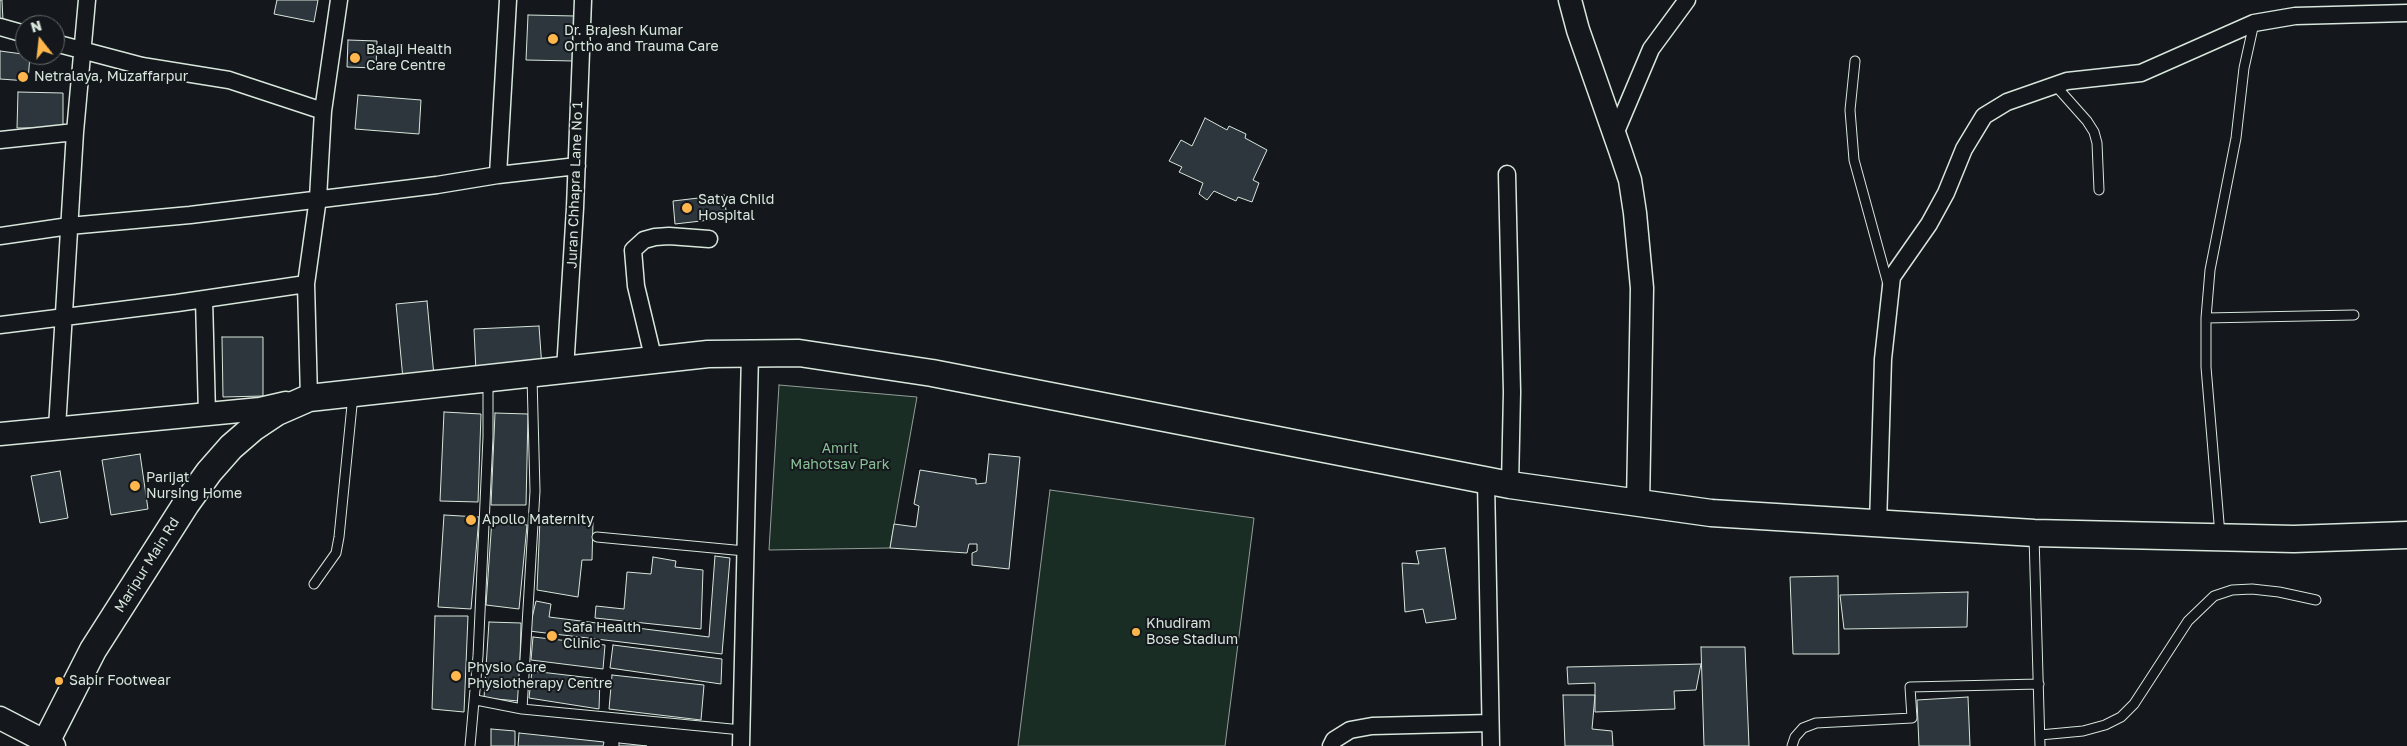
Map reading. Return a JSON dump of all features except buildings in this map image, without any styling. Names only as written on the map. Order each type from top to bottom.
[{"type":"main road","name":"Maripur Main Rd","points":[[48,745],[93,650],[162,540],[209,472],[231,447],[252,428],[277,412],[309,398],[708,354],[799,353],[932,372],[1498,483],[1711,513],[1878,525],[2034,533],[2294,539],[2407,535]]},
{"type":"street","points":[[56,428],[75,132],[84,50],[87,0]]},
{"type":"street","points":[[0,434],[260,409],[309,398],[306,284],[318,198],[323,111],[339,0]]},
{"type":"street","points":[[498,175],[508,0]]},
{"type":"street","name":"Juran Chhapra Lane No 1","points":[[565,370],[577,166],[582,0]]},
{"type":"street","points":[[1570,0],[1578,30],[1630,180],[1640,249],[1642,288],[1638,504]]},
{"type":"street","points":[[1615,134],[1651,49],[1687,0]]},
{"type":"street","points":[[1878,525],[1883,359],[1892,277],[1936,212],[1964,148],[1984,116],[2007,102],[2055,85],[2086,77],[2140,73],[2254,24],[2295,16],[2407,13]]},
{"type":"street","points":[[0,27],[15,31]]},
{"type":"street","points":[[65,45],[142,66],[229,80],[323,111]]},
{"type":"street","points":[[0,140],[75,132]]},
{"type":"street","points":[[0,236],[69,226],[190,215],[318,198],[437,186],[498,175],[577,166]]},
{"type":"street","points":[[1491,746],[1490,723],[1498,483],[1512,392],[1507,174]]},
{"type":"street","points":[[654,360],[638,293],[632,258],[633,250],[644,240],[655,237],[669,236],[709,239]]},
{"type":"street","points":[[0,324],[64,318],[306,284]]},
{"type":"street","points":[[204,299],[207,414]]},
{"type":"street","points":[[742,738],[750,353]]},
{"type":"street","points":[[0,718],[48,745]]},
{"type":"street","points":[[1331,746],[1334,740],[1350,730],[1372,726],[1490,723]]},
{"type":"lane","points":[[2220,537],[2206,367],[2206,318],[2212,260],[2236,138],[2244,68],[2254,24]]},
{"type":"lane","points":[[1855,61],[1850,110],[1854,160],[1890,289]]},
{"type":"lane","points":[[2055,85],[2087,121],[2094,132],[2097,142],[2099,190]]},
{"type":"lane","points":[[2206,318],[2354,315]]},
{"type":"lane","points":[[522,708],[535,490],[535,417],[532,374]]},
{"type":"lane","points":[[470,746],[476,700],[488,437],[488,379]]},
{"type":"lane","points":[[314,584],[336,553],[343,521],[353,394]]},
{"type":"lane","points":[[2034,533],[2040,746]]},
{"type":"lane","points":[[597,537],[745,551]]},
{"type":"lane","points":[[2040,735],[2082,731],[2106,725],[2121,717],[2134,704],[2188,621],[2214,596],[2232,590],[2252,590],[2279,592],[2316,600]]},
{"type":"lane","points":[[1792,746],[1795,737],[1803,728],[1816,723],[1912,718],[1910,687],[2038,684]]},
{"type":"lane","points":[[476,700],[742,738]]},
{"type":"green space","name":"Amrit Mahotsav Park","points":[[779,385],[917,397],[890,548],[769,550]]},
{"type":"green space","name":"Khudiram Bose Stadium","points":[[1050,490],[1254,518],[1225,746],[1018,746]]},
{"type":"place","name":"Dr. Brajesh Kumar Ortho and Trauma Care","points":[[553,39]]},
{"type":"place","name":"Balaji Health Care Centre","points":[[355,58]]},
{"type":"place","name":"Netralaya, Muzaffarpur","points":[[23,77]]},
{"type":"place","name":"Satya Child Hospital","points":[[687,208]]},
{"type":"place","name":"Parijat Nursing Home","points":[[135,486]]},
{"type":"place","name":"Apollo Maternity","points":[[471,520]]},
{"type":"place","name":"Khudiram Bose Stadium","points":[[1136,632]]},
{"type":"place","name":"Safa Health Clinic","points":[[552,636]]},
{"type":"place","name":"Physio Care Physiotherapy Centre","points":[[456,676]]},
{"type":"place","name":"Sabir Footwear","points":[[59,681]]}]
